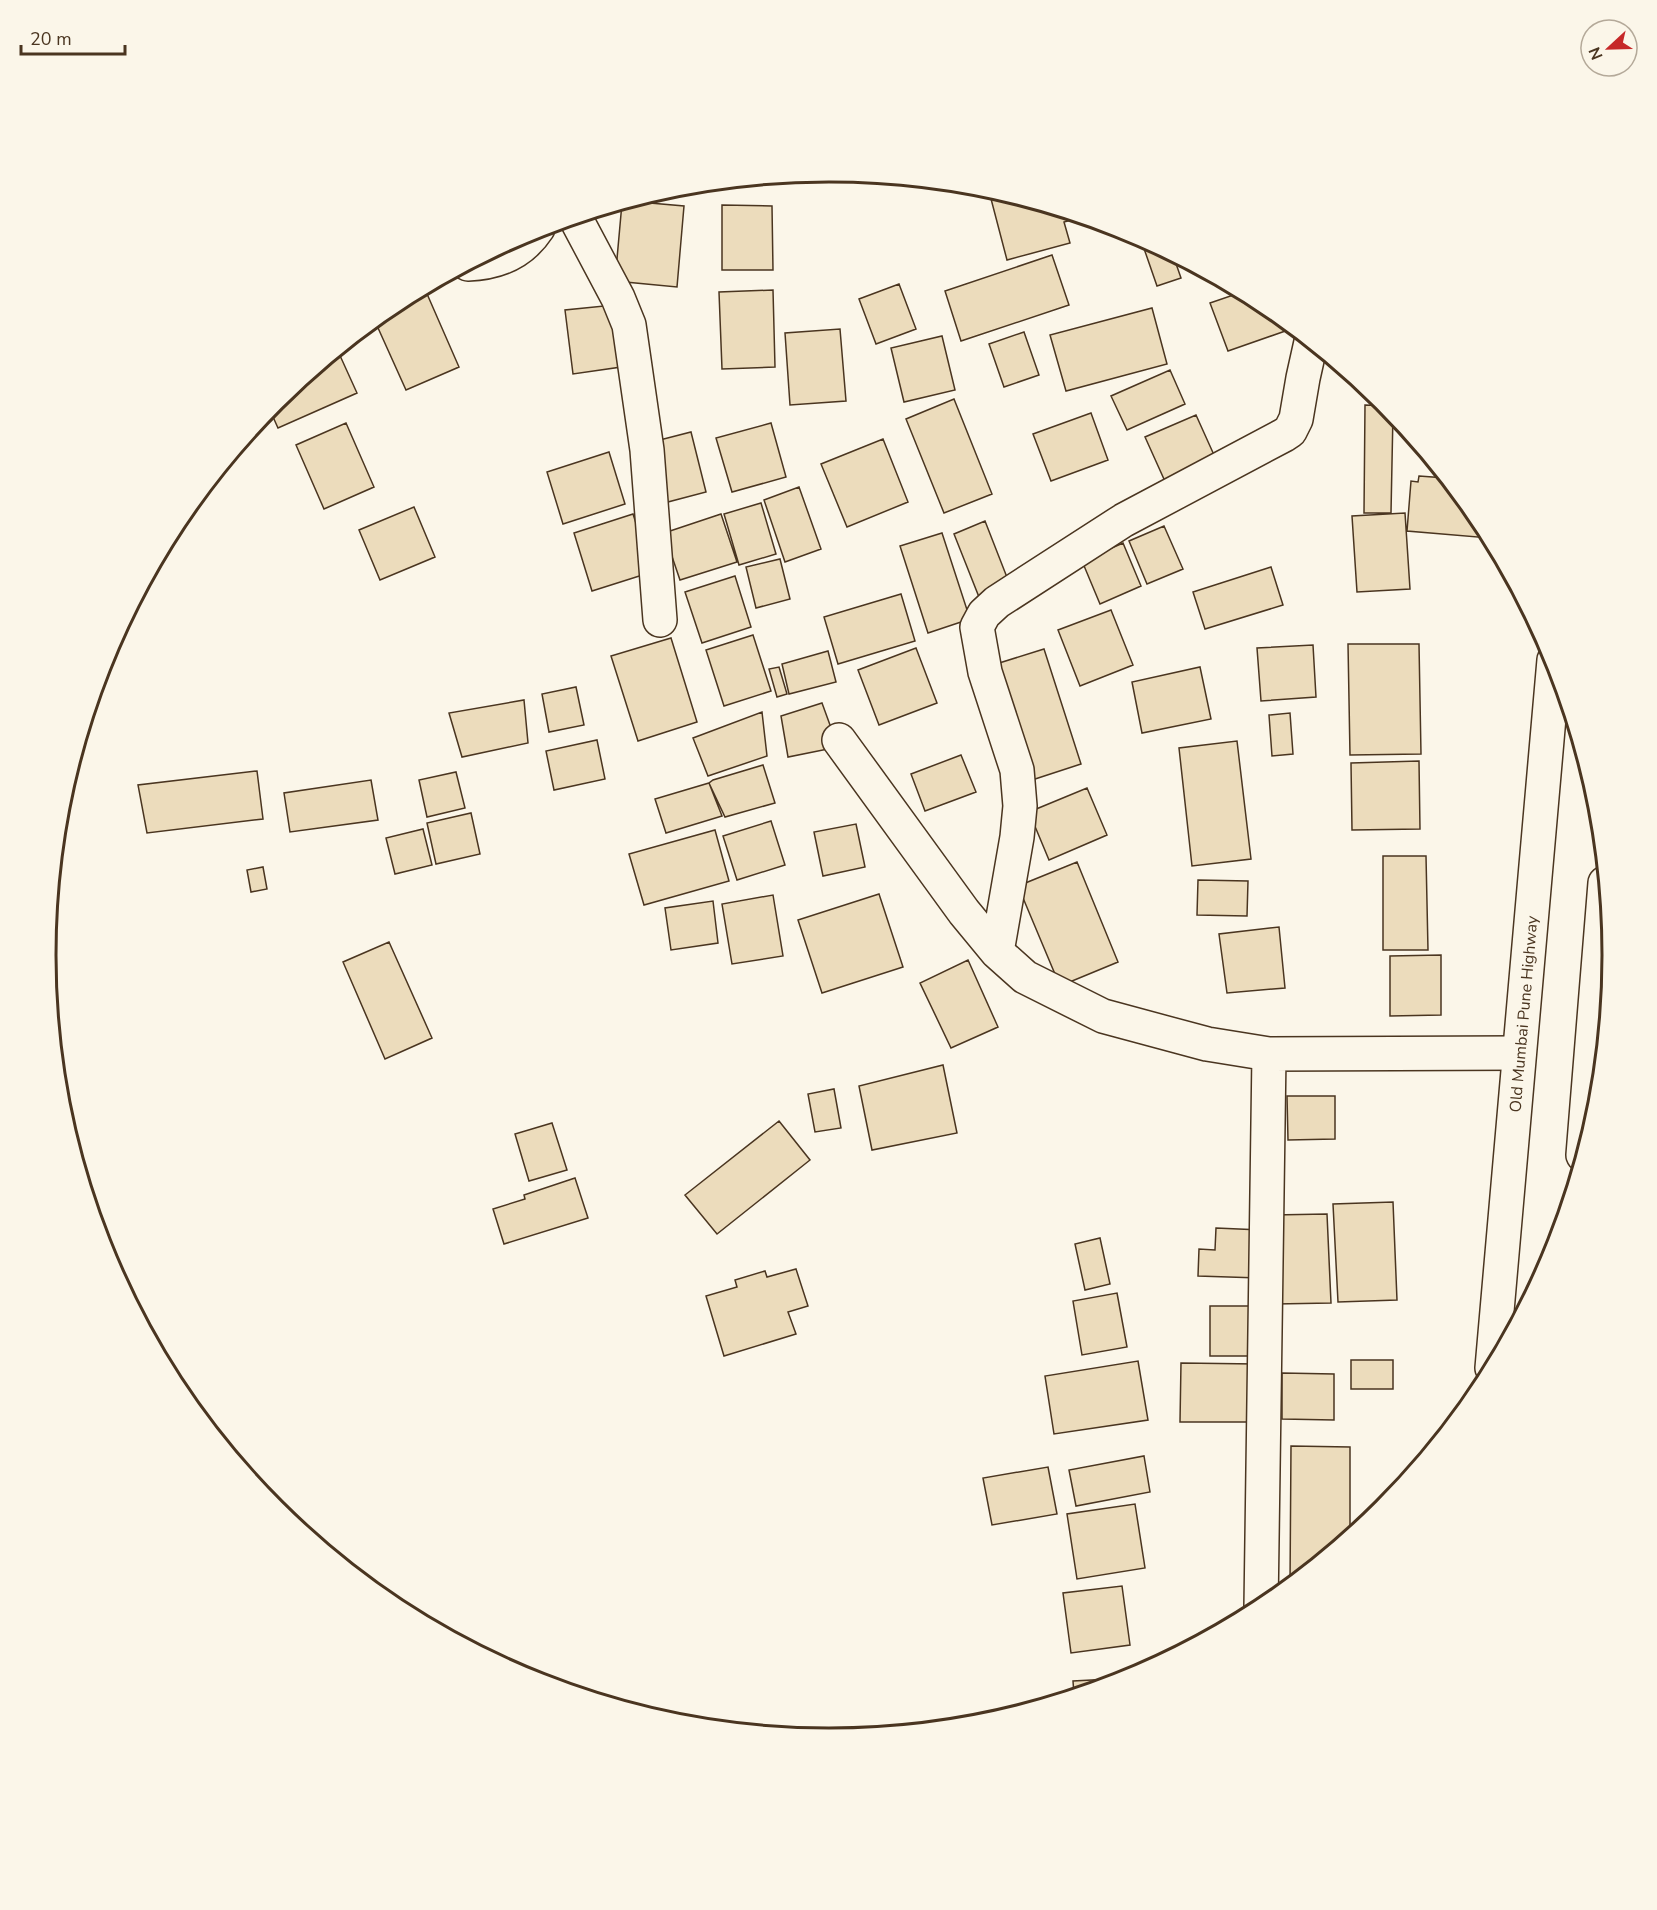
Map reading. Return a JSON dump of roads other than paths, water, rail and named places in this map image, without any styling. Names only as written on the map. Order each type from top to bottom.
[{"type":"main road","points":[[578,224],[618,298],[629,325],[647,450],[660,620]]},
{"type":"main road","points":[[485,263],[513,253],[522,246]]},
{"type":"main road","points":[[997,952],[1017,837],[1020,806],[1017,770],[985,672],[977,627],[984,614],[997,602],[1124,520],[1290,431],[1296,419],[1309,350]]},
{"type":"main road","name":"Old Mumbai Pune Highway","points":[[1494,1349],[1552,684]]},
{"type":"main road","points":[[838,740],[964,912],[997,952],[1025,977],[1103,1016],[1206,1044],[1269,1054],[1519,1053]]},
{"type":"main road","points":[[1587,1106],[1601,931]]},
{"type":"main road","points":[[1261,1596],[1269,1054]]}]
